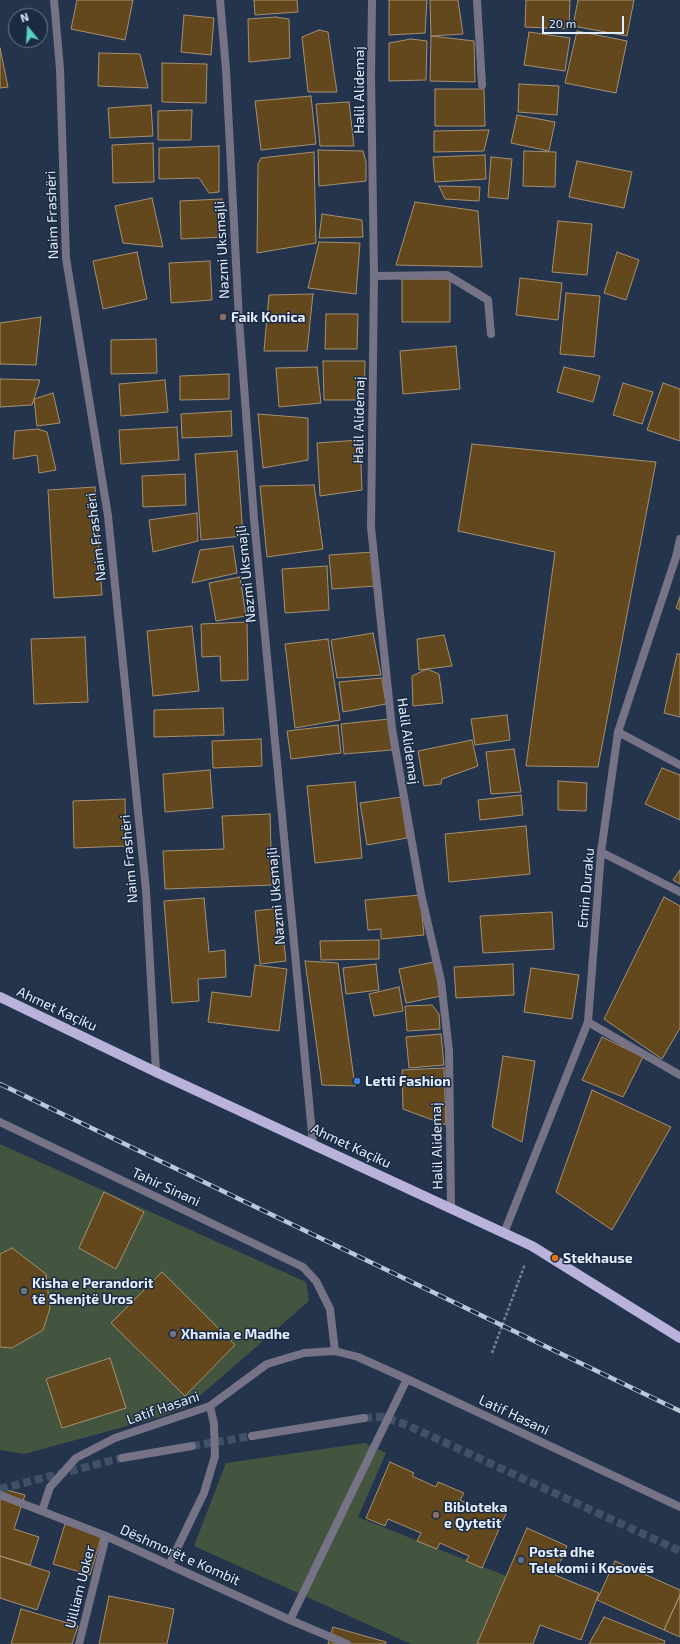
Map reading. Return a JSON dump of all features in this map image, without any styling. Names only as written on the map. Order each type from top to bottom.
[{"type":"main road","name":"Ahmet Kaçiku","points":[[0,997],[156,1072],[451,1207],[532,1246],[680,1338]]},
{"type":"street","name":"Naim Frashëri","points":[[54,0],[60,68],[66,258],[108,516],[146,890],[156,1072]]},
{"type":"street","name":"Nazmi Uksmajli","points":[[220,0],[226,70],[239,320],[254,519],[313,1144]]},
{"type":"street","name":"Halil Alidemaj","points":[[372,0],[371,76],[374,276],[371,527],[392,728],[421,894],[441,981],[449,1051],[451,1207]]},
{"type":"street","points":[[477,0],[482,85]]},
{"type":"street","points":[[374,276],[447,275],[488,300],[491,334]]},
{"type":"street","name":"Emin Duraku","points":[[504,1233],[588,1022],[601,852],[618,732],[678,557],[680,540]]},
{"type":"street","points":[[618,732],[680,765]]},
{"type":"street","points":[[601,852],[680,892]]},
{"type":"street","points":[[588,1022],[680,1075]]},
{"type":"street","name":"Tahir Sinani","points":[[0,1122],[303,1267],[316,1281],[330,1309],[335,1351]]},
{"type":"street","name":"Latif Hasani","points":[[42,1511],[50,1487],[76,1458],[116,1438],[210,1406],[267,1364],[304,1353],[335,1351],[358,1358],[407,1379],[680,1507]]},
{"type":"street","points":[[290,1620],[407,1379]]},
{"type":"street","points":[[169,1565],[204,1493],[215,1456],[214,1424],[210,1406]]},
{"type":"street","points":[[252,1436],[364,1418]]},
{"type":"street","points":[[122,1458],[192,1446]]},
{"type":"street","name":"Dëshmorët e Kombit","points":[[0,1494],[106,1536],[290,1620],[347,1644]]},
{"type":"street","name":"Uilliam Uoker","points":[[79,1644],[106,1536]]},
{"type":"path","points":[[492,1353],[532,1246]]},
{"type":"green space","points":[[0,1144],[306,1282],[309,1301],[187,1407],[153,1419],[24,1454],[0,1450]]},
{"type":"green space","points":[[365,1443],[386,1453],[358,1517],[506,1576],[477,1644],[411,1644],[194,1546],[226,1463]]},
{"type":"building","points":[[77,0],[133,0],[125,40],[71,29]]},
{"type":"building","points":[[254,0],[297,0],[298,12],[255,15]]},
{"type":"building","points":[[389,0],[427,0],[425,33],[389,35]]},
{"type":"building","points":[[430,0],[458,0],[463,34],[431,36]]},
{"type":"building","points":[[526,0],[570,0],[569,29],[525,27]]},
{"type":"building","points":[[578,0],[634,0],[627,36],[573,26]]},
{"type":"building","points":[[184,15],[214,18],[211,55],[181,52]]},
{"type":"building","points":[[276,17],[289,19],[290,58],[249,62],[248,19]]},
{"type":"building","points":[[319,30],[328,32],[337,92],[308,92],[302,37]]},
{"type":"building","points":[[577,31],[627,41],[616,93],[565,83]]},
{"type":"building","points":[[529,32],[570,38],[565,71],[524,65]]},
{"type":"building","points":[[431,36],[474,41],[475,82],[430,81]]},
{"type":"building","points":[[411,39],[427,41],[426,80],[389,81],[389,43]]},
{"type":"building","points":[[0,48],[8,87],[0,88]]},
{"type":"building","points":[[99,53],[140,54],[148,88],[98,86]]},
{"type":"building","points":[[162,63],[207,64],[206,103],[162,102]]},
{"type":"building","points":[[519,84],[559,86],[557,115],[518,112]]},
{"type":"building","points":[[435,89],[484,89],[485,126],[435,126]]},
{"type":"building","points":[[311,96],[316,144],[261,150],[255,101]]},
{"type":"building","points":[[349,102],[354,146],[320,146],[316,104]]},
{"type":"building","points":[[151,105],[153,136],[110,138],[108,108]]},
{"type":"building","points":[[192,110],[191,140],[158,140],[158,111]]},
{"type":"building","points":[[517,115],[555,122],[549,151],[511,143]]},
{"type":"building","points":[[489,130],[484,151],[434,152],[434,131]]},
{"type":"building","points":[[153,143],[154,182],[113,183],[112,145]]},
{"type":"building","points":[[219,146],[219,192],[209,193],[199,178],[159,179],[159,148]]},
{"type":"building","points":[[318,150],[363,151],[366,162],[366,181],[319,186]]},
{"type":"building","points":[[524,151],[556,152],[555,187],[523,186]]},
{"type":"building","points":[[314,152],[316,243],[257,253],[258,164],[261,158]]},
{"type":"building","points":[[485,155],[486,179],[435,182],[433,157]]},
{"type":"building","points":[[491,157],[512,159],[508,199],[488,197]]},
{"type":"building","points":[[577,161],[632,172],[624,208],[569,197]]},
{"type":"building","points":[[439,186],[480,187],[479,201],[445,199]]},
{"type":"building","points":[[152,198],[163,247],[123,243],[115,206]]},
{"type":"building","points":[[222,199],[223,237],[181,239],[180,201]]},
{"type":"building","points":[[415,202],[478,211],[482,267],[396,265]]},
{"type":"building","points":[[322,214],[362,220],[363,237],[319,238]]},
{"type":"building","points":[[558,221],[592,224],[587,275],[552,272]]},
{"type":"building","points":[[319,242],[360,243],[356,294],[308,288]]},
{"type":"building","points":[[137,252],[147,299],[103,309],[93,261]]},
{"type":"building","points":[[617,252],[639,260],[626,300],[604,293]]},
{"type":"building","points":[[210,261],[212,300],[171,303],[169,263]]},
{"type":"building","points":[[520,278],[562,283],[558,320],[516,315]]},
{"type":"building","points":[[402,279],[450,279],[450,322],[402,322]]},
{"type":"building","points":[[566,293],[600,296],[594,357],[560,354]]},
{"type":"building","points":[[313,294],[307,351],[264,351],[269,295]]},
{"type":"building","points":[[326,314],[358,314],[357,349],[325,349]]},
{"type":"building","points":[[41,317],[36,365],[0,364],[0,323]]},
{"type":"building","points":[[156,339],[157,373],[111,374],[111,340]]},
{"type":"building","points":[[456,346],[460,389],[403,394],[400,351]]},
{"type":"building","points":[[323,361],[365,361],[364,400],[324,400]]},
{"type":"building","points":[[317,367],[321,403],[279,407],[276,368]]},
{"type":"building","points":[[564,367],[600,376],[593,402],[557,392]]},
{"type":"building","points":[[229,374],[229,399],[180,400],[180,376]]},
{"type":"building","points":[[0,379],[40,380],[32,405],[0,407]]},
{"type":"building","points":[[165,380],[168,412],[121,416],[119,384]]},
{"type":"building","points":[[623,383],[653,392],[642,424],[613,415]]},
{"type":"building","points":[[663,383],[680,389],[680,441],[647,430]]},
{"type":"building","points":[[53,393],[60,423],[37,426],[34,399]]},
{"type":"building","points":[[231,411],[232,436],[182,438],[181,414]]},
{"type":"building","points":[[258,414],[308,418],[308,460],[263,468]]},
{"type":"building","points":[[177,427],[179,460],[121,464],[119,430]]},
{"type":"building","points":[[38,429],[47,432],[56,470],[39,473],[37,455],[13,459],[15,431]]},
{"type":"building","points":[[360,440],[362,490],[320,496],[317,443]]},
{"type":"building","points":[[472,444],[656,462],[598,767],[526,766],[555,552],[458,531]]},
{"type":"building","points":[[237,451],[243,536],[201,540],[195,454]]},
{"type":"building","points":[[185,474],[186,505],[143,507],[142,476]]},
{"type":"building","points":[[314,485],[323,549],[267,557],[260,486]]},
{"type":"building","points":[[95,487],[102,595],[54,598],[48,490]]},
{"type":"building","points":[[197,513],[198,541],[153,552],[149,520]]},
{"type":"building","points":[[233,546],[237,573],[192,583],[200,550]]},
{"type":"building","points":[[373,552],[376,586],[332,589],[329,555]]},
{"type":"building","points":[[327,566],[329,610],[285,613],[282,569]]},
{"type":"building","points":[[240,577],[246,616],[216,621],[209,583]]},
{"type":"building","points":[[680,597],[680,610],[676,608]]},
{"type":"building","points":[[247,622],[248,680],[221,681],[220,656],[202,657],[201,624]]},
{"type":"building","points":[[192,626],[199,691],[153,696],[147,631]]},
{"type":"building","points":[[373,633],[381,675],[337,678],[331,640]]},
{"type":"building","points":[[444,635],[452,666],[419,670],[417,639]]},
{"type":"building","points":[[85,637],[88,702],[34,704],[31,639]]},
{"type":"building","points":[[328,639],[340,720],[295,728],[285,644]]},
{"type":"building","points":[[677,654],[680,654],[680,717],[664,713]]},
{"type":"building","points":[[427,669],[439,674],[443,703],[413,706],[412,676]]},
{"type":"building","points":[[382,678],[386,704],[343,712],[339,682]]},
{"type":"building","points":[[223,708],[224,735],[154,737],[154,710]]},
{"type":"building","points":[[507,715],[510,740],[475,745],[471,719]]},
{"type":"building","points":[[389,719],[392,750],[344,754],[341,724]]},
{"type":"building","points":[[338,725],[341,753],[291,759],[287,731]]},
{"type":"building","points":[[261,739],[262,766],[213,768],[212,741]]},
{"type":"building","points":[[472,740],[478,766],[442,779],[441,784],[424,786],[418,751]]},
{"type":"building","points":[[514,749],[521,792],[491,794],[486,752]]},
{"type":"building","points":[[662,768],[680,775],[680,820],[645,804]]},
{"type":"building","points":[[210,770],[213,808],[165,812],[163,774]]},
{"type":"building","points":[[558,781],[587,783],[586,811],[558,810]]},
{"type":"building","points":[[355,782],[362,858],[315,863],[307,786]]},
{"type":"building","points":[[521,795],[523,815],[480,820],[478,800]]},
{"type":"building","points":[[401,797],[407,838],[367,845],[360,803]]},
{"type":"building","points":[[125,799],[126,846],[74,848],[73,801]]},
{"type":"building","points":[[270,814],[272,885],[165,889],[163,851],[224,849],[222,816]]},
{"type":"building","points":[[526,826],[530,874],[449,882],[445,834]]},
{"type":"building","points":[[680,870],[680,884],[673,880]]},
{"type":"building","points":[[420,895],[424,935],[381,939],[381,929],[368,930],[365,900]]},
{"type":"building","points":[[664,897],[680,906],[680,1028],[662,1059],[604,1019]]},
{"type":"building","points":[[204,898],[209,952],[225,950],[226,977],[198,979],[199,1001],[172,1003],[164,901]]},
{"type":"building","points":[[280,908],[286,961],[260,964],[255,911]]},
{"type":"building","points":[[552,912],[554,949],[483,953],[480,916]]},
{"type":"building","points":[[379,940],[379,959],[321,960],[320,941]]},
{"type":"building","points":[[305,961],[338,963],[355,1086],[322,1085]]},
{"type":"building","points":[[434,962],[441,996],[406,1003],[399,969]]},
{"type":"building","points":[[376,964],[379,990],[346,994],[343,968]]},
{"type":"building","points":[[513,964],[514,995],[456,998],[454,967]]},
{"type":"building","points":[[255,965],[287,969],[279,1031],[208,1022],[212,992],[251,997]]},
{"type":"building","points":[[531,968],[579,975],[572,1019],[524,1012]]},
{"type":"building","points":[[399,987],[403,1011],[374,1016],[369,994]]},
{"type":"building","points":[[432,1005],[439,1014],[440,1029],[407,1031],[405,1006]]},
{"type":"building","points":[[441,1034],[444,1065],[409,1068],[406,1037]]},
{"type":"building","points":[[602,1037],[643,1057],[623,1097],[582,1080]]},
{"type":"building","points":[[503,1056],[535,1061],[522,1142],[492,1127]]},
{"type":"building","points":[[444,1068],[446,1125],[403,1109],[402,1070]]},
{"type":"building","points":[[592,1090],[671,1127],[612,1230],[556,1192]]},
{"type":"building","points":[[104,1192],[144,1212],[116,1269],[79,1248]]},
{"type":"building","name":"Kisha e Perandorit të Shenjtë Uros","points":[[12,1248],[46,1274],[50,1308],[43,1330],[12,1348],[0,1347],[0,1254]]},
{"type":"building","name":"Xhamia e Madhe","points":[[162,1272],[235,1345],[185,1396],[111,1323]]},
{"type":"building","points":[[110,1358],[126,1408],[62,1428],[46,1379]]},
{"type":"building","name":"Bibloteka e Qytetit","points":[[390,1462],[414,1473],[412,1476],[436,1487],[438,1482],[464,1493],[460,1500],[485,1511],[489,1504],[507,1511],[482,1568],[466,1561],[469,1556],[440,1543],[437,1549],[417,1541],[421,1533],[388,1519],[385,1526],[366,1518]]},
{"type":"building","points":[[0,1488],[25,1495],[14,1529],[39,1537],[30,1565],[0,1556]]},
{"type":"building","points":[[65,1524],[102,1535],[90,1575],[53,1564]]},
{"type":"building","points":[[527,1528],[567,1546],[555,1575],[599,1593],[581,1640],[540,1625],[533,1644],[477,1644]]},
{"type":"building","points":[[0,1556],[50,1572],[37,1610],[0,1598]]},
{"type":"building","points":[[615,1561],[680,1590],[680,1595],[664,1630],[597,1600]]},
{"type":"building","points":[[680,1595],[680,1637],[664,1630]]},
{"type":"building","points":[[109,1596],[174,1609],[167,1644],[99,1644]]},
{"type":"building","points":[[21,1609],[78,1626],[72,1644],[11,1644]]},
{"type":"building","points":[[604,1617],[665,1641],[664,1644],[589,1644]]},
{"type":"building","points":[[333,1627],[386,1642],[386,1644],[328,1644]]},
{"type":"tunnel","points":[[364,1418],[383,1417],[407,1425],[680,1551]]},
{"type":"tunnel","points":[[192,1446],[252,1436]]},
{"type":"tunnel","points":[[0,1489],[122,1458]]},
{"type":"railway","points":[[0,1084],[680,1411]]},
{"type":"place","name":"Faik Konica","points":[[223,317]]},
{"type":"place","name":"Letti Fashion","points":[[357,1081]]},
{"type":"place","name":"Stekhause","points":[[555,1258]]},
{"type":"place","name":"Kisha e Perandorit të Shenjtë Uros","points":[[24,1291]]},
{"type":"place","name":"Xhamia e Madhe","points":[[173,1334]]},
{"type":"place","name":"Bibloteka e Qytetit","points":[[436,1515]]},
{"type":"place","name":"Posta dhe Telekomi i Kosovës","points":[[521,1560]]}]
